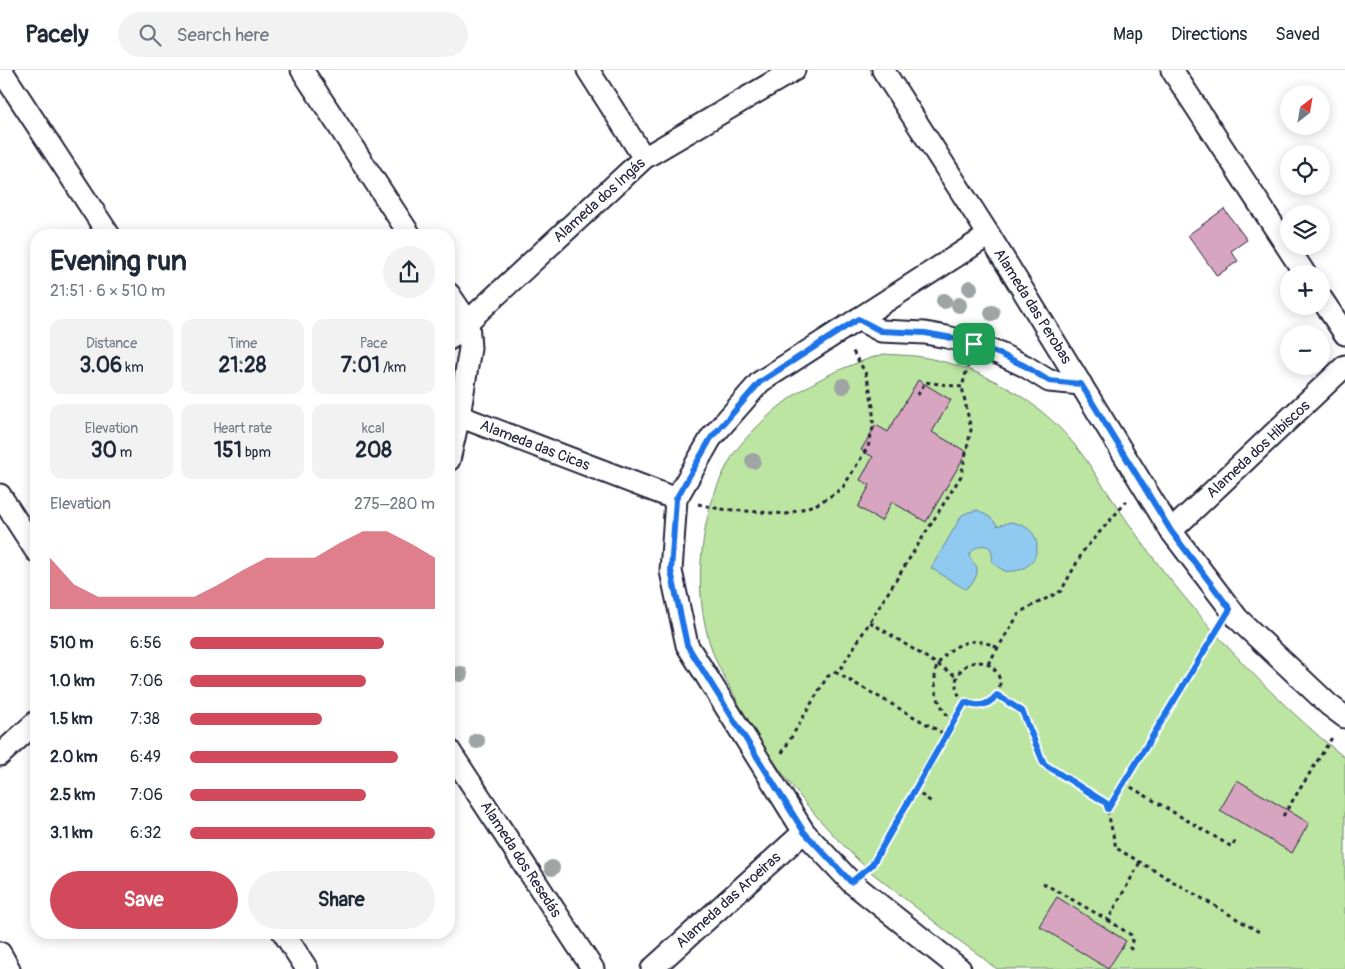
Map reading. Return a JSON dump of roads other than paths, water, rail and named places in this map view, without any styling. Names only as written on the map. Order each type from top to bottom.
[{"type":"street","points":[[1,70],[105,229]]},
{"type":"street","points":[[302,70],[406,229]]},
{"type":"street","points":[[588,70],[644,158]]},
{"type":"street","name":"Alameda dos Ingás","points":[[455,334],[644,158],[794,70]]},
{"type":"street","name":"Alameda das Perobas","points":[[883,70],[989,235],[1171,531],[1238,619],[1315,692],[1345,717]]},
{"type":"street","points":[[1172,70],[1299,265]]},
{"type":"street","points":[[960,969],[851,882],[804,832],[687,645],[671,571],[676,499],[711,438],[760,382],[989,235]]},
{"type":"street","points":[[455,303],[468,322],[470,348],[455,434]]},
{"type":"street","points":[[1330,312],[1345,334]]},
{"type":"street","points":[[858,319],[881,331],[925,333],[974,344],[1025,366],[1049,381],[1081,384]]},
{"type":"street","name":"Alameda dos Hibiscos","points":[[1171,531],[1345,366]]},
{"type":"street","name":"Alameda das Cicas","points":[[459,416],[676,499]]},
{"type":"street","points":[[0,495],[30,542]]},
{"type":"street","points":[[0,755],[30,728]]},
{"type":"street","name":"Alameda dos Resedás","points":[[455,759],[593,969]]},
{"type":"street","name":"Alameda das Aroeiras","points":[[652,969],[804,832]]},
{"type":"street","points":[[287,939],[306,969]]},
{"type":"street","points":[[0,953],[9,969]]},
{"type":"water","points":[[978,510],[991,518],[998,526],[1011,522],[1029,530],[1037,543],[1036,551],[1029,565],[1022,569],[1007,571],[992,562],[989,547],[978,547],[969,555],[977,567],[977,574],[973,582],[965,589],[931,568],[962,515]]}]
